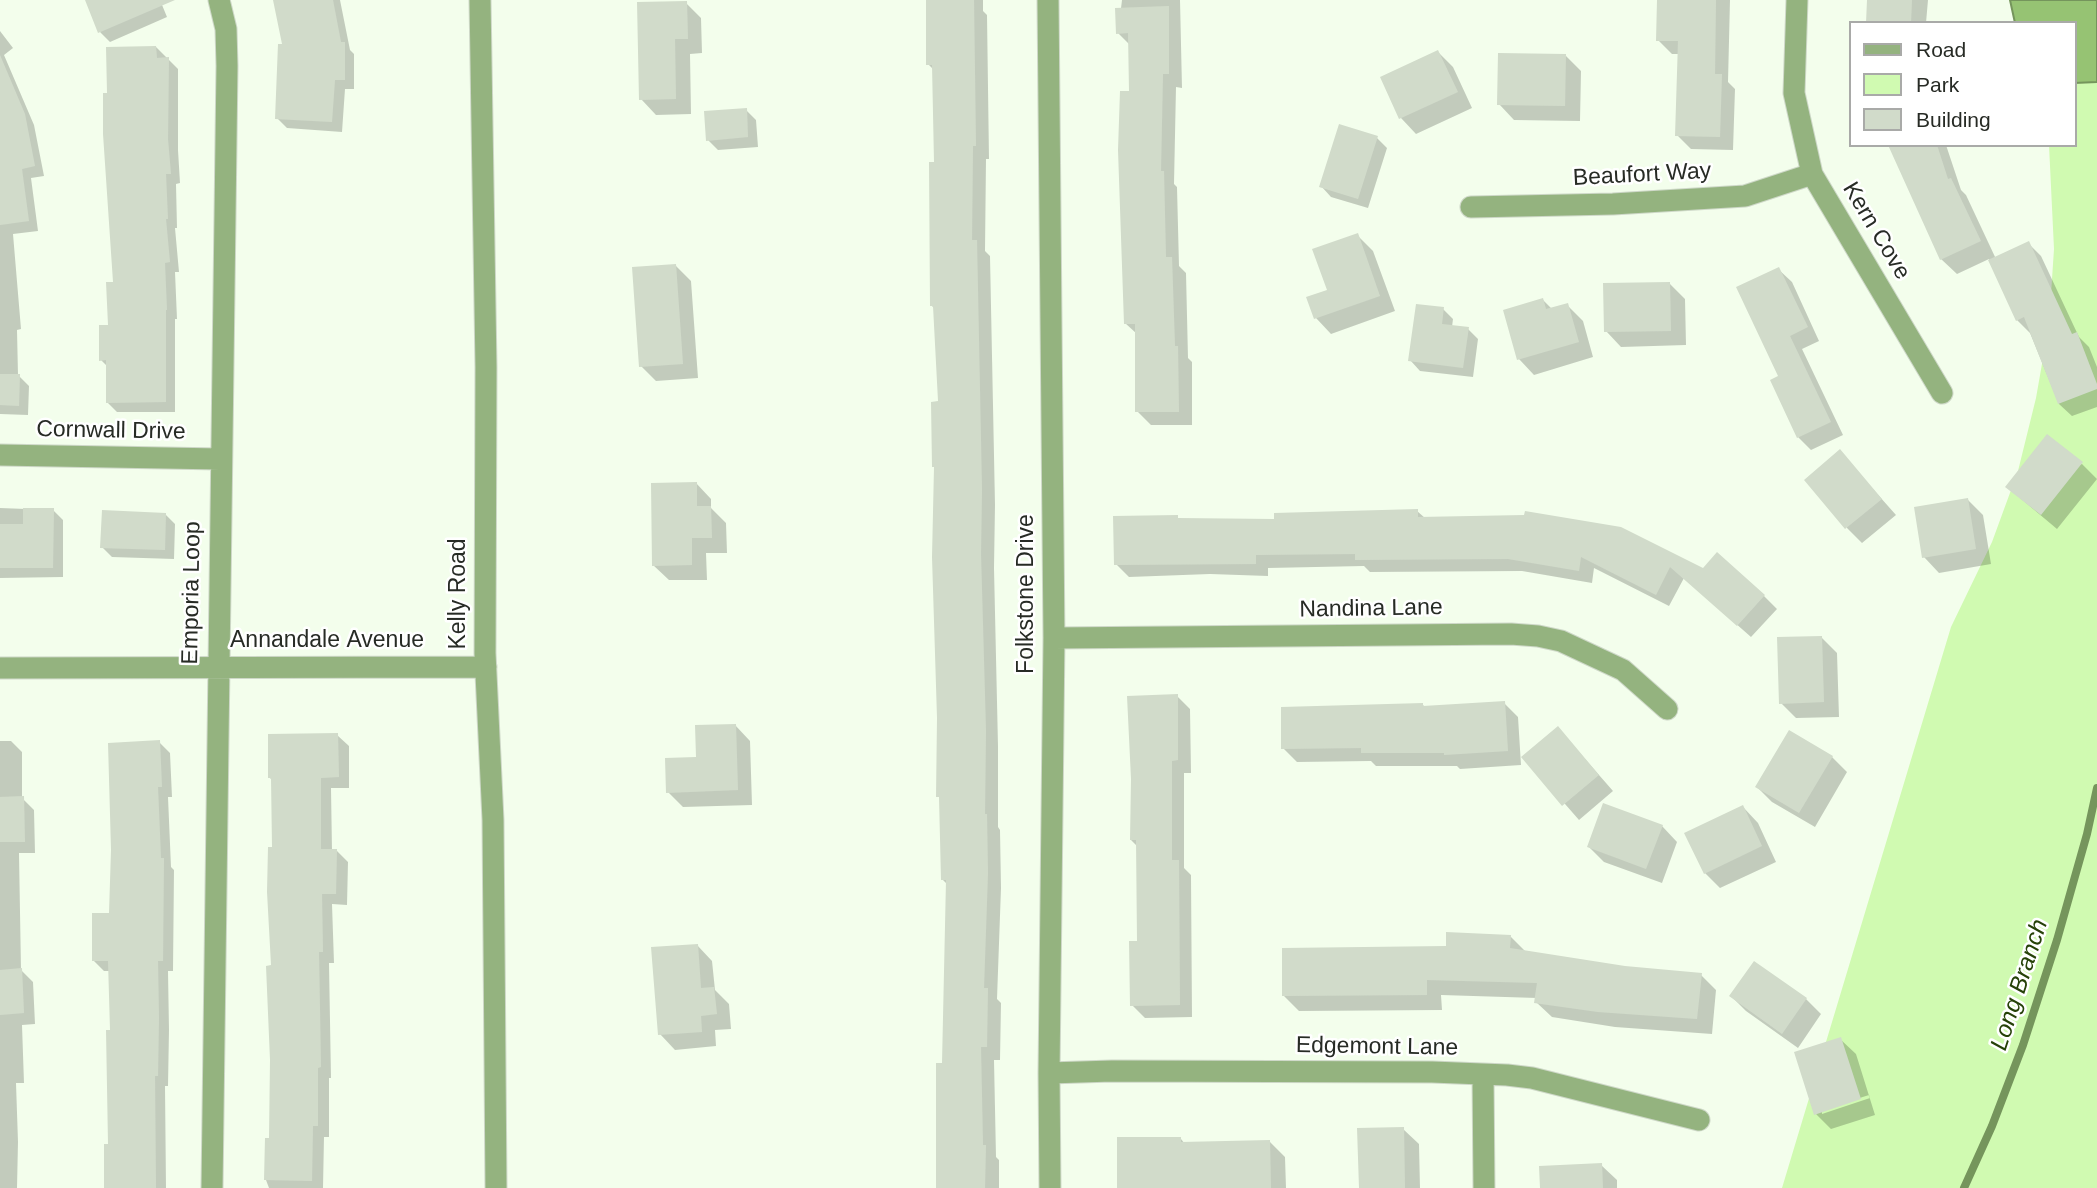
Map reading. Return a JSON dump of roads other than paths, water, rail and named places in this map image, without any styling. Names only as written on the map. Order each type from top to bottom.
[{"type":"street","name":"Emporia Loop","points":[[212,1188],[227,66],[226,29],[219,0]]},
{"type":"street","name":"Kelly Road","points":[[480,0],[486,367],[486,667],[493,820],[496,1188]]},
{"type":"street","name":"Folkstone Drive","points":[[1048,0],[1054,638],[1049,1188]]},
{"type":"street","name":"Kern Cove","points":[[1797,0],[1794,93],[1812,174],[1942,393]]},
{"type":"street","name":"Beaufort Way","points":[[1471,207],[1613,204],[1745,196],[1812,174]]},
{"type":"street","name":"Cornwall Drive","points":[[0,455],[220,460]]},
{"type":"street","name":"Nandina Lane","points":[[1054,638],[1511,634],[1538,636],[1561,640],[1623,670],[1667,709]]},
{"type":"street","name":"Annandale Avenue","points":[[0,668],[486,667]]},
{"type":"street","name":"Edgemont Lane","points":[[1049,1073],[1126,1071],[1483,1074],[1532,1078],[1699,1120]]},
{"type":"street","points":[[1483,1074],[1485,1188]]},
{"type":"waterway","name":"Long Branch","points":[[1964,1188],[1992,1126],[2023,1045],[2057,940],[2097,788]]}]
